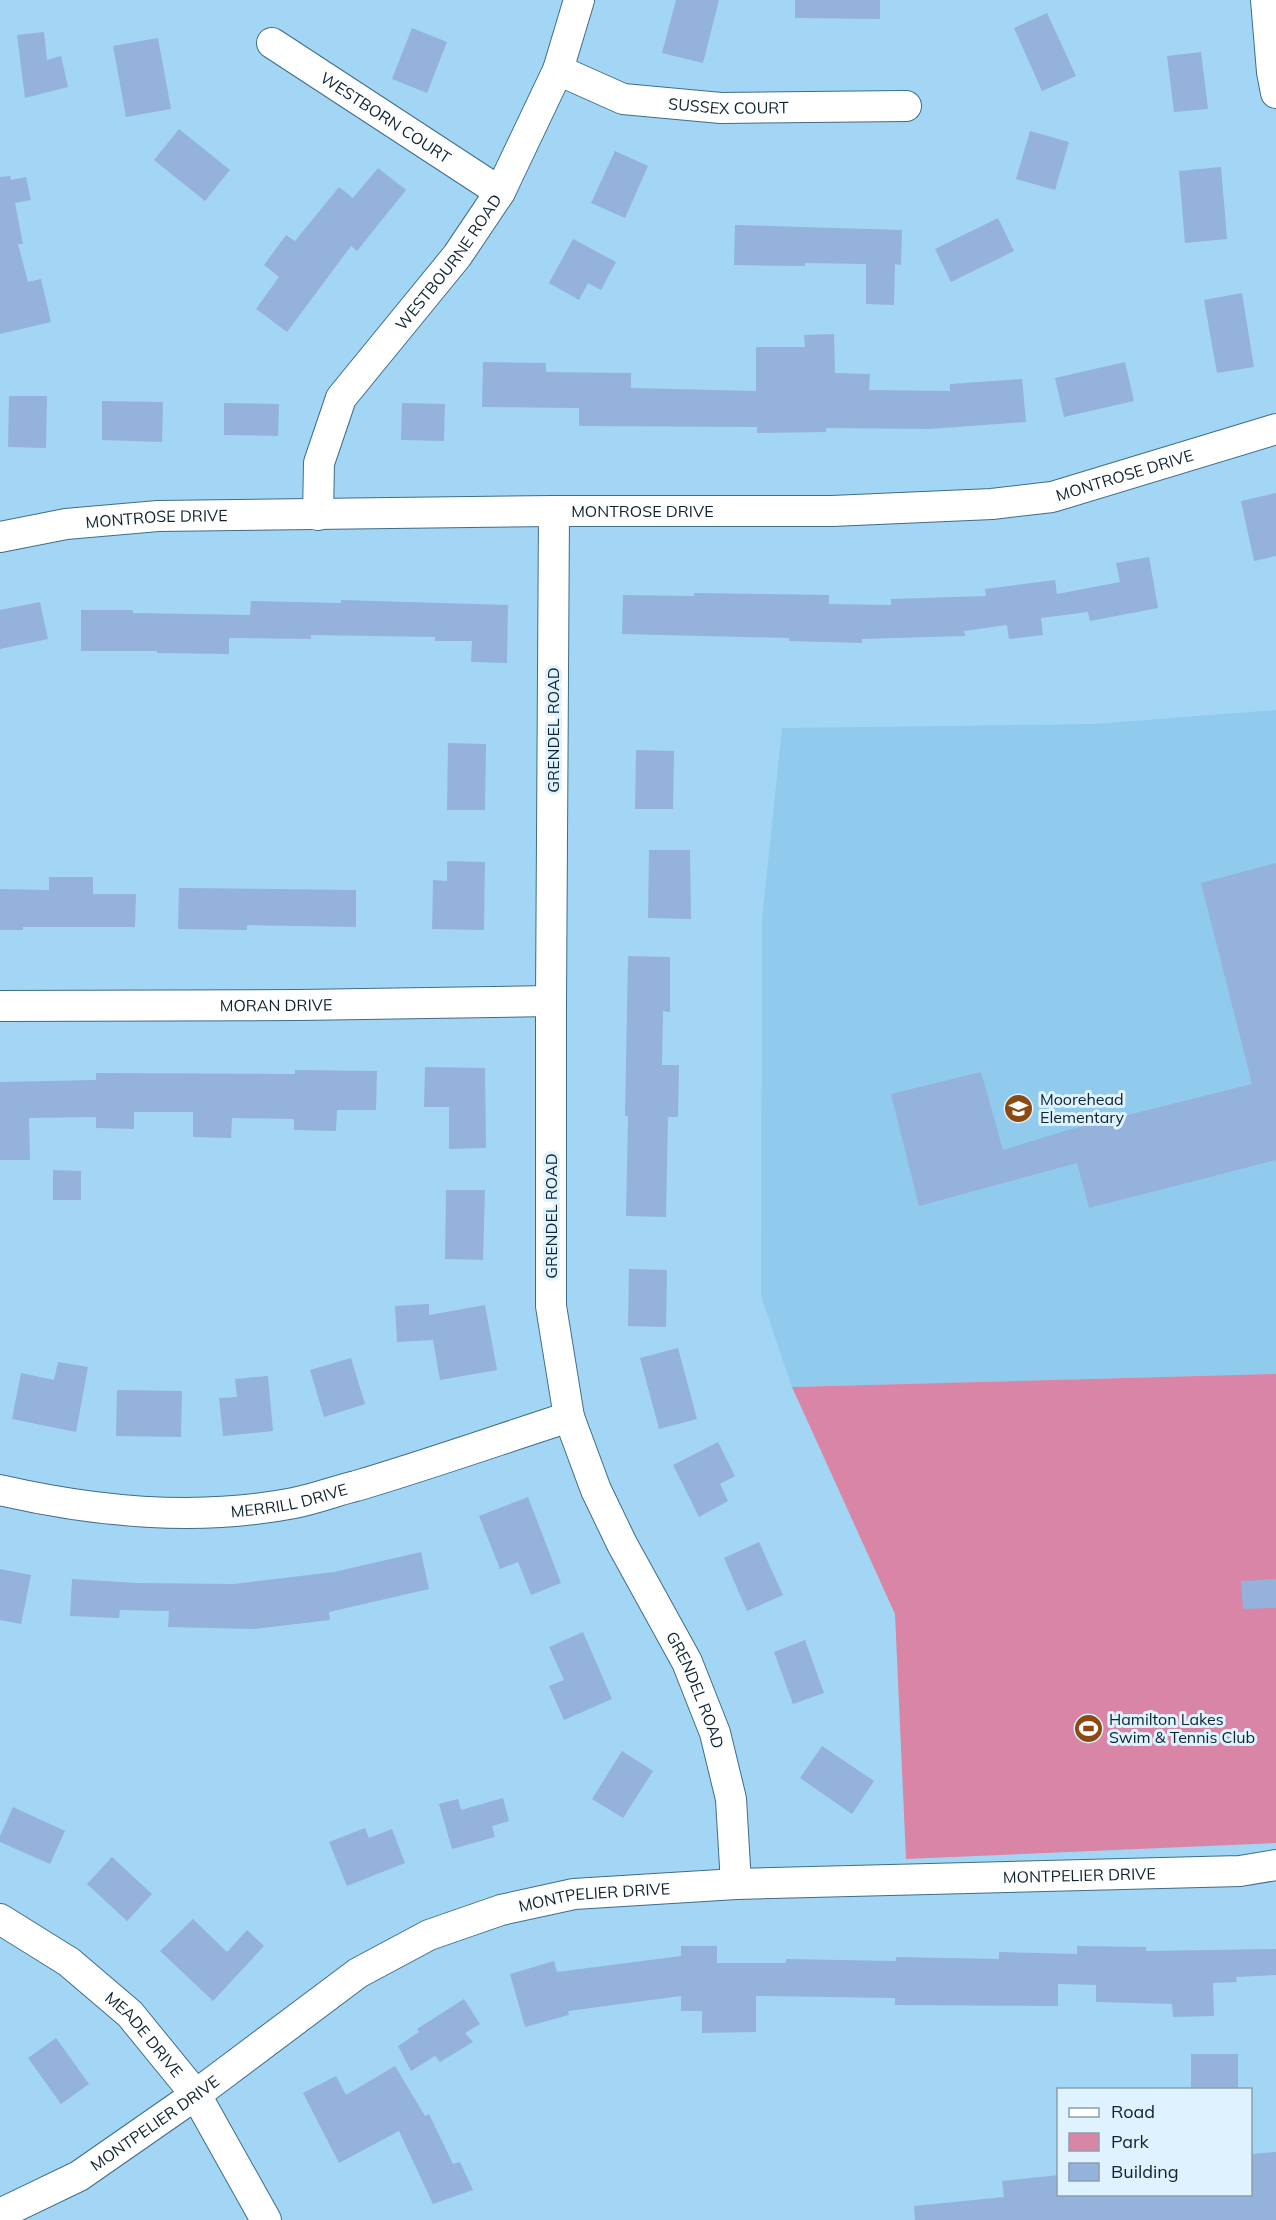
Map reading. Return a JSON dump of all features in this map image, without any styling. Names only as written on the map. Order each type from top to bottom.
[{"type":"street","name":"WESTBOURNE ROAD","points":[[318,515],[319,463],[341,398],[457,256],[500,192],[558,70],[579,0]]},
{"type":"street","points":[[1266,0],[1276,93]]},
{"type":"street","name":"WESTBORN COURT","points":[[272,43],[500,192]]},
{"type":"street","name":"SUSSEX COURT","points":[[558,70],[623,99],[721,108],[906,106]]},
{"type":"street","name":"MONTROSE DRIVE","points":[[0,537],[66,524],[158,516],[832,511],[992,504],[1052,497],[1276,429]]},
{"type":"street","name":"GRENDEL ROAD","points":[[554,512],[551,1306],[569,1417],[596,1490],[622,1544],[687,1662],[715,1733],[731,1799],[736,1884]]},
{"type":"street","name":"MORAN DRIVE","points":[[0,1006],[551,1001]]},
{"type":"street","name":"MERRILL DRIVE","points":[[0,1490],[48,1501],[126,1511],[212,1513],[294,1503],[382,1478],[569,1417]]},
{"type":"street","name":"MONTPELIER DRIVE","points":[[0,2214],[79,2176],[196,2095],[358,1973],[429,1935],[501,1910],[574,1894],[736,1884],[1240,1871],[1276,1865]]},
{"type":"street","name":"MEADE DRIVE","points":[[0,1919],[69,1962],[130,2014],[196,2095],[266,2220]]},
{"type":"shaded area","name":"Moorehead Elementary","points":[[1276,710],[1276,1374],[792,1387],[761,1296],[762,919],[782,728],[1095,724]]},
{"type":"green space","name":"Hamilton Lakes Swim & Tennis Club","points":[[1276,1374],[1276,1843],[906,1859],[895,1614],[792,1387]]},
{"type":"building","points":[[676,0],[719,0],[703,63],[662,53]]},
{"type":"building","points":[[795,0],[880,0],[880,19],[795,18]]},
{"type":"building","points":[[1047,13],[1076,76],[1042,91],[1014,28]]},
{"type":"building","points":[[412,28],[447,42],[427,93],[392,79]]},
{"type":"building","points":[[44,32],[47,60],[61,56],[68,87],[25,98],[17,35]]},
{"type":"building","points":[[158,38],[171,109],[126,117],[113,46]]},
{"type":"building","points":[[1201,52],[1208,109],[1174,112],[1167,56]]},
{"type":"building","points":[[179,129],[230,170],[205,201],[154,160]]},
{"type":"building","points":[[1030,131],[1069,142],[1055,190],[1016,179]]},
{"type":"building","points":[[615,151],[648,166],[625,218],[591,203]]},
{"type":"building","points":[[1221,167],[1227,239],[1185,243],[1179,171]]},
{"type":"building","points":[[378,168],[406,190],[357,251],[351,246],[287,332],[256,309],[279,277],[264,265],[286,235],[295,241],[339,187],[353,198]]},
{"type":"building","points":[[10,176],[11,180],[26,177],[31,200],[15,203],[23,244],[18,244],[28,282],[41,279],[51,322],[0,334],[0,177]]},
{"type":"building","points":[[998,218],[1014,251],[951,282],[935,249]]},
{"type":"building","points":[[735,225],[902,230],[901,265],[895,264],[894,305],[866,304],[866,264],[734,265]]},
{"type":"building","points":[[573,239],[616,262],[601,290],[588,283],[579,300],[549,283]]},
{"type":"building","points":[[1242,293],[1254,367],[1217,373],[1204,300]]},
{"type":"building","points":[[834,334],[835,373],[870,374],[869,390],[950,391],[950,384],[1022,379],[1026,422],[929,429],[826,428],[826,432],[757,433],[757,427],[579,426],[579,408],[482,407],[483,362],[546,363],[546,372],[631,373],[631,388],[756,391],[756,347],[805,347],[804,335]]},
{"type":"building","points":[[1125,362],[1134,401],[1064,417],[1055,378]]},
{"type":"building","points":[[9,396],[47,396],[46,448],[8,447]]},
{"type":"building","points":[[102,401],[163,402],[162,442],[102,440]]},
{"type":"building","points":[[224,403],[279,404],[278,436],[224,435]]},
{"type":"building","points":[[402,403],[445,404],[444,441],[401,440]]},
{"type":"building","points":[[1276,493],[1276,556],[1254,561],[1241,501]]},
{"type":"building","points":[[1149,557],[1158,608],[1090,621],[1088,612],[1041,618],[1043,635],[1009,639],[1007,625],[964,631],[965,636],[862,639],[862,643],[789,641],[789,638],[622,634],[623,595],[694,596],[694,593],[829,595],[829,604],[891,605],[891,599],[986,596],[985,589],[1055,580],[1057,594],[1120,582],[1116,563]]},
{"type":"building","points":[[341,600],[508,605],[507,663],[471,662],[472,641],[435,641],[435,637],[311,635],[311,639],[229,638],[229,654],[81,651],[81,610],[250,615],[251,601],[341,603]]},
{"type":"building","points":[[40,602],[48,639],[0,649],[0,610]]},
{"type":"building","points":[[448,743],[486,744],[485,810],[447,810]]},
{"type":"building","points":[[636,750],[674,751],[673,809],[635,809]]},
{"type":"building","points":[[649,850],[690,850],[691,919],[648,918]]},
{"type":"building","points":[[447,861],[485,862],[484,930],[432,929],[433,880],[447,881]]},
{"type":"building","points":[[1276,863],[1276,1160],[1089,1208],[1077,1163],[919,1206],[891,1094],[981,1072],[1003,1150],[1068,1130],[1252,1084],[1201,883]]},
{"type":"building","points":[[49,877],[93,877],[93,894],[136,894],[135,927],[23,927],[23,930],[0,930],[0,889],[49,890]]},
{"type":"building","points":[[179,888],[356,890],[356,927],[247,925],[247,930],[178,929]]},
{"type":"building","points":[[628,956],[670,957],[670,1012],[663,1011],[662,1065],[679,1065],[678,1117],[668,1117],[666,1217],[626,1216]]},
{"type":"building","points":[[425,1067],[485,1068],[486,1148],[449,1149],[449,1107],[424,1107]]},
{"type":"building","points":[[295,1070],[377,1071],[376,1110],[337,1110],[336,1131],[294,1130],[294,1119],[232,1118],[231,1138],[193,1137],[193,1112],[134,1112],[134,1129],[96,1128],[96,1117],[29,1118],[30,1160],[0,1160],[0,1082],[96,1080],[96,1073],[295,1074]]},
{"type":"building","points":[[53,1170],[81,1171],[81,1200],[53,1200]]},
{"type":"building","points":[[446,1190],[485,1190],[483,1260],[445,1259]]},
{"type":"building","points":[[629,1269],[667,1270],[666,1327],[628,1326]]},
{"type":"building","points":[[429,1304],[429,1315],[485,1305],[497,1370],[440,1380],[433,1340],[397,1342],[395,1306]]},
{"type":"building","points":[[678,1348],[697,1419],[659,1429],[640,1358]]},
{"type":"building","points":[[351,1358],[365,1404],[324,1417],[310,1370]]},
{"type":"building","points":[[58,1362],[88,1367],[76,1432],[12,1419],[21,1373],[54,1380]]},
{"type":"building","points":[[268,1376],[273,1431],[223,1436],[219,1398],[237,1397],[235,1379]]},
{"type":"building","points":[[117,1390],[182,1391],[181,1437],[116,1436]]},
{"type":"building","points":[[718,1442],[735,1476],[720,1484],[728,1501],[699,1517],[673,1465]]},
{"type":"building","points":[[528,1497],[561,1583],[531,1595],[518,1562],[500,1569],[479,1516]]},
{"type":"building","points":[[759,1542],[783,1595],[747,1611],[724,1558]]},
{"type":"building","points":[[421,1552],[429,1589],[329,1612],[330,1620],[254,1629],[168,1627],[169,1611],[120,1610],[119,1618],[70,1616],[72,1579],[137,1583],[234,1584],[334,1572]]},
{"type":"building","points":[[0,1569],[31,1575],[21,1624],[0,1620]]},
{"type":"building","points":[[1276,1579],[1276,1608],[1243,1609],[1241,1581]]},
{"type":"building","points":[[583,1632],[612,1699],[564,1720],[549,1686],[564,1680],[549,1647]]},
{"type":"building","points":[[805,1640],[824,1693],[793,1704],[774,1652]]},
{"type":"building","points":[[822,1746],[874,1781],[852,1814],[800,1778]]},
{"type":"building","points":[[622,1751],[653,1771],[623,1818],[592,1799]]},
{"type":"building","points":[[503,1798],[509,1821],[492,1826],[495,1837],[452,1849],[439,1804],[458,1799],[461,1810]]},
{"type":"building","points":[[13,1807],[65,1831],[50,1864],[0,1842],[0,1836]]},
{"type":"building","points":[[365,1828],[369,1838],[392,1829],[405,1863],[347,1886],[329,1842]]},
{"type":"building","points":[[112,1857],[152,1894],[127,1921],[87,1884]]},
{"type":"building","points":[[193,1919],[227,1952],[247,1930],[264,1946],[213,2001],[160,1951]]},
{"type":"building","points":[[681,1946],[717,1946],[717,1963],[786,1963],[786,1959],[896,1961],[896,1957],[999,1959],[999,1952],[1077,1954],[1077,1946],[1146,1947],[1146,1951],[1276,1949],[1276,1975],[1236,1977],[1237,1982],[1213,1983],[1214,2016],[1173,2017],[1172,2004],[1096,2002],[1096,1985],[1058,1984],[1058,2006],[895,2005],[895,1998],[756,1996],[756,2032],[702,2033],[702,2011],[681,2011],[681,1996],[568,2011],[569,2015],[525,2027],[510,1974],[554,1961],[557,1972],[681,1956]]},
{"type":"building","points":[[464,1999],[480,2024],[465,2033],[473,2042],[440,2062],[435,2056],[411,2071],[398,2046],[419,2032],[417,2029]]},
{"type":"building","points":[[56,2038],[89,2084],[61,2104],[28,2058]]},
{"type":"building","points":[[1191,2054],[1238,2054],[1238,2088],[1191,2088]]},
{"type":"building","points":[[395,2066],[425,2116],[429,2114],[453,2164],[460,2162],[473,2190],[433,2204],[399,2131],[339,2163],[303,2093],[336,2076],[346,2095]]},
{"type":"building","points":[[1276,2152],[1276,2220],[915,2220],[914,2206],[1004,2197],[1002,2181],[1057,2175],[1057,2196],[1252,2196],[1252,2154]]},
{"type":"place","name":"Moorehead Elementary","points":[[1019,1108]]},
{"type":"place","name":"Hamilton Lakes Swim & Tennis Club","points":[[1088,1728]]}]
